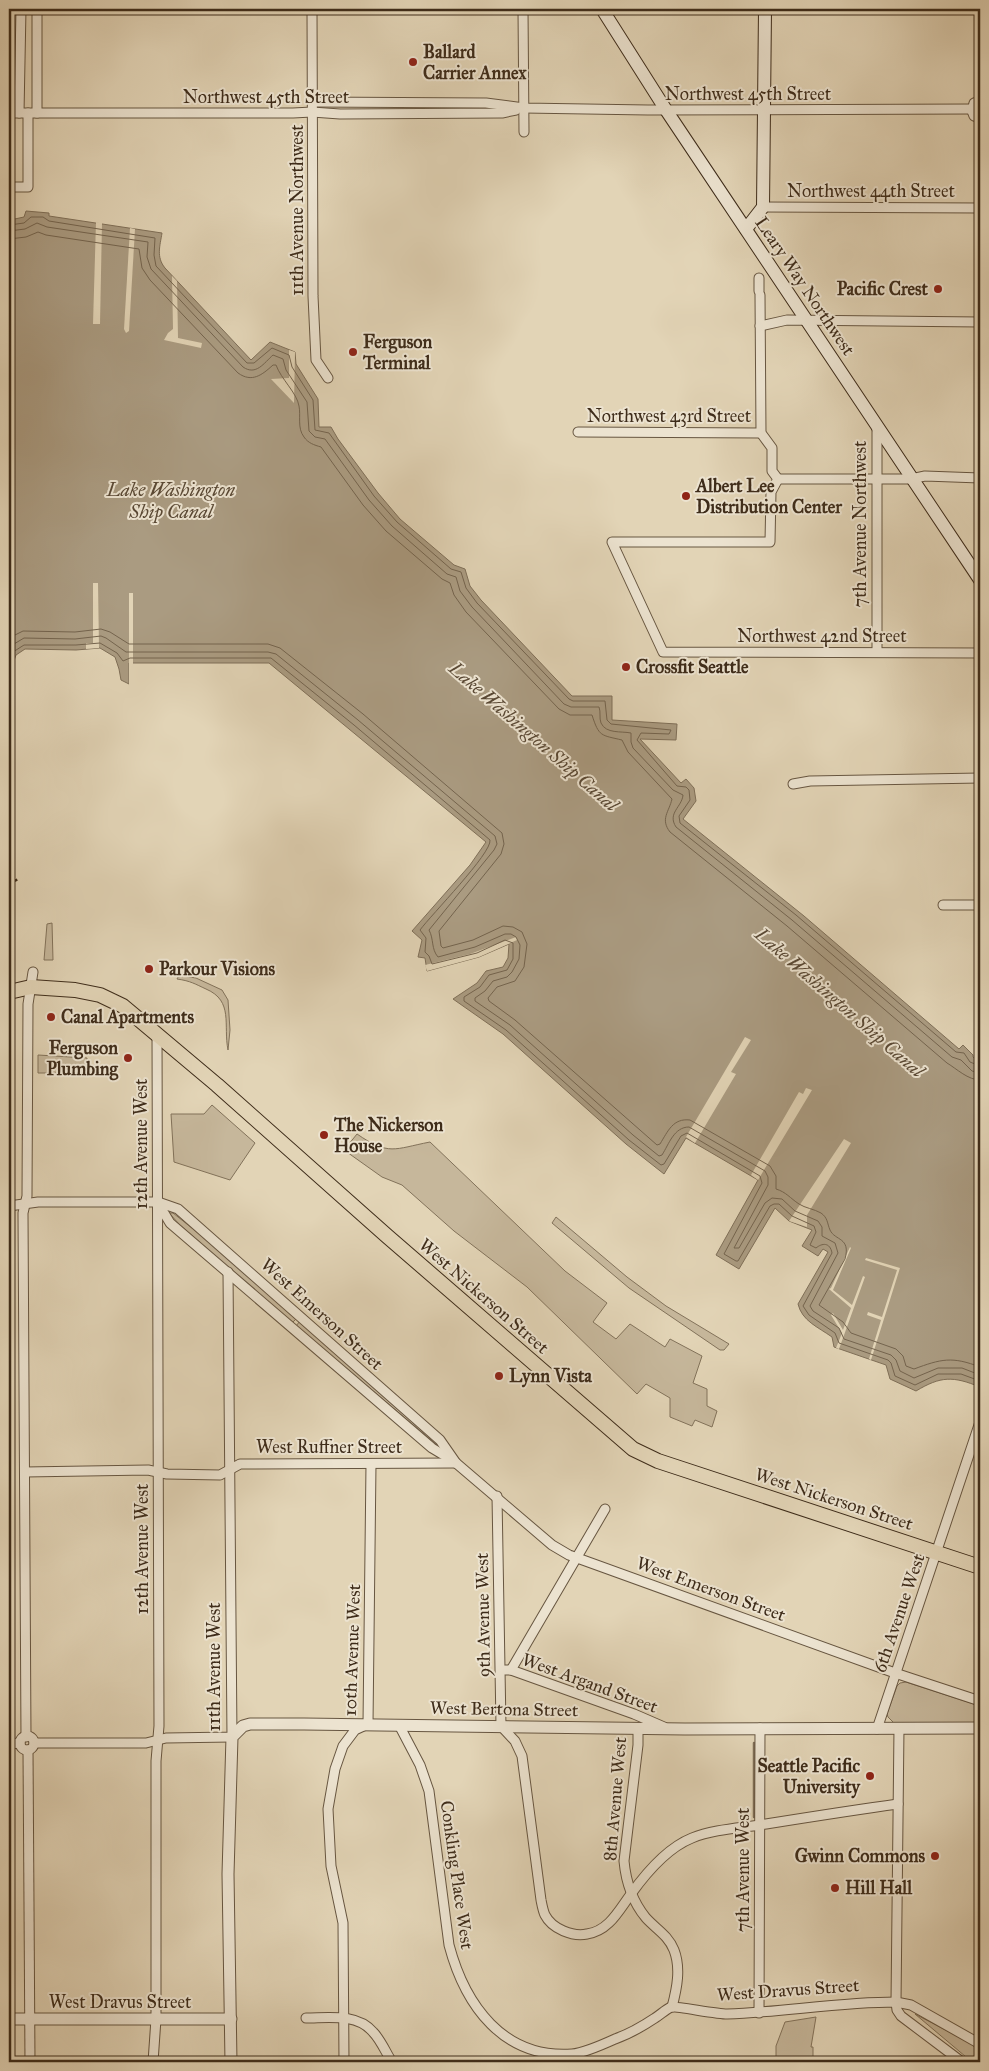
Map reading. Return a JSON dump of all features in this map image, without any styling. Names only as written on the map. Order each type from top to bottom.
[{"type":"main road","name":"Leary Way Northwest","points":[[602,9],[666,110],[980,580]]},
{"type":"main road","points":[[746,229],[762,207],[765,111],[765,9]]},
{"type":"main road","points":[[9,982],[31,987]]},
{"type":"main road","name":"West Nickerson Street","points":[[9,992],[31,987],[75,990],[93,993],[123,1006],[217,1085],[392,1241],[633,1449],[658,1461],[980,1567]]},
{"type":"street","points":[[9,187],[28,187],[28,113],[21,9]]},
{"type":"street","points":[[28,113],[37,9]]},
{"type":"street","name":"11th Avenue Northwest","points":[[312,9],[313,296],[316,360],[328,378]]},
{"type":"street","points":[[523,9],[524,132]]},
{"type":"street","points":[[975,9],[980,10],[980,36]]},
{"type":"street","points":[[980,101],[974,103],[972,109],[974,116],[980,118]]},
{"type":"street","name":"Northwest 45th Street","points":[[312,102],[486,103],[524,108],[666,110],[972,109]]},
{"type":"street","name":"Northwest 45th Street","points":[[9,113],[502,113],[524,108]]},
{"type":"street","name":"Northwest 44th Street","points":[[762,207],[980,208]]},
{"type":"street","points":[[759,278],[761,433],[772,448],[772,470],[778,479],[911,479],[938,476],[980,478]]},
{"type":"street","points":[[760,326],[780,321],[807,320],[980,322]]},
{"type":"street","name":"7th Avenue Northwest","points":[[877,426],[877,652]]},
{"type":"street","name":"Northwest 43rd Street","points":[[578,432],[761,433]]},
{"type":"street","name":"Northwest 42nd Street","points":[[778,479],[771,492],[770,542],[612,542],[663,652],[980,653]]},
{"type":"street","points":[[793,784],[810,781],[980,778]]},
{"type":"street","points":[[943,905],[980,905]]},
{"type":"street","points":[[33,972],[28,1004],[27,1196],[23,1213],[25,1472],[23,1749],[31,1747],[146,1743],[166,1738],[232,1737]]},
{"type":"street","name":"12th Avenue West","points":[[153,2062],[156,2019],[157,1034]]},
{"type":"street","name":"West Emerson Street","points":[[9,1206],[38,1202],[158,1202],[178,1209],[440,1440],[456,1462]]},
{"type":"street","name":"West Emerson Street","points":[[158,1202],[170,1224],[432,1448],[456,1462],[552,1545],[577,1557],[980,1702]]},
{"type":"street","name":"11th Avenue West","points":[[228,1272],[232,1737],[228,1874],[232,2062]]},
{"type":"street","name":"6th Avenue West","points":[[877,1729],[980,1422]]},
{"type":"street","name":"West Ruffner Street","points":[[25,1472],[148,1470],[158,1473],[220,1475],[240,1464],[456,1462]]},
{"type":"street","name":"10th Avenue West","points":[[344,2062],[343,1923],[331,1866],[328,1810],[335,1769],[343,1746],[355,1730],[368,1724],[371,1464]]},
{"type":"street","name":"9th Avenue West","points":[[496,1496],[506,1670],[501,1726]]},
{"type":"street","points":[[506,1670],[605,1509]]},
{"type":"street","name":"West Argand Street","points":[[506,1670],[634,1714],[667,1728]]},
{"type":"street","name":"West Bertona Street","points":[[232,1737],[243,1726],[250,1724],[638,1728],[980,1728]]},
{"type":"street","name":"Conkling Place West","points":[[399,1725],[420,1765],[429,1791],[449,1944],[454,1964],[468,1996],[482,2016],[498,2032],[521,2045],[539,2052],[574,2058]]},
{"type":"street","points":[[501,1726],[515,1741],[522,1756],[544,1915],[550,1923],[570,1934],[587,1934],[603,1928],[618,1914],[631,1894],[659,1861],[673,1849],[692,1838],[759,1825],[898,1804]]},
{"type":"street","name":"8th Avenue West","points":[[638,1728],[638,1745],[624,1861],[631,1894],[647,1918],[666,1936],[674,1950],[678,1968],[677,1985],[672,2007]]},
{"type":"street","name":"7th Avenue West","points":[[759,2013],[760,1728]]},
{"type":"street","points":[[899,1728],[897,2010],[901,2016],[962,2062]]},
{"type":"street","points":[[9,1744],[23,1740]]},
{"type":"street","points":[[30,2062],[31,1747]]},
{"type":"street","name":"West Dravus Street","points":[[672,2007],[720,2014],[759,2013],[826,2004],[896,2002],[911,2005],[980,2044]]},
{"type":"street","points":[[574,2058],[616,2039],[672,2007]]},
{"type":"street","points":[[306,2018],[344,2018],[359,2021],[373,2031],[392,2062]]},
{"type":"street","name":"West Dravus Street","points":[[9,2019],[231,2019]]},
{"type":"shaded area","points":[[52,923],[53,960],[44,960],[47,924]]},
{"type":"shaded area","points":[[183,976],[196,978],[222,990],[228,1000],[230,1030],[228,1050],[226,1015],[221,1000],[206,989],[177,979]]},
{"type":"shaded area","points":[[38,1055],[87,1058],[87,1073],[38,1073]]},
{"type":"shaded area","points":[[212,1105],[255,1143],[230,1180],[174,1162],[171,1114],[204,1114]]},
{"type":"shaded area","points":[[357,1134],[377,1146],[392,1149],[430,1142],[565,1271],[607,1303],[593,1322],[616,1339],[630,1324],[665,1347],[670,1339],[702,1356],[693,1383],[707,1389],[707,1406],[717,1411],[712,1427],[695,1420],[692,1426],[670,1417],[670,1398],[646,1384],[637,1394],[527,1287],[454,1231],[402,1185],[382,1177],[344,1150]]},
{"type":"shaded area","points":[[169,1213],[173,1213],[241,1267],[274,1300],[297,1318],[292,1323],[180,1225]]},
{"type":"shaded area","points":[[556,1217],[627,1277],[666,1306],[729,1344],[724,1350],[720,1350],[629,1288],[552,1223]]},
{"type":"shaded area","points":[[300,1321],[440,1443],[437,1445],[296,1326]]},
{"type":"shaded area","points":[[906,1682],[980,1706],[980,1723],[894,1723],[887,1714],[897,1686],[900,1683]]},
{"type":"shaded area","points":[[915,2014],[980,2048],[980,2062],[972,2062]]},
{"type":"shaded area","points":[[816,2017],[811,2047],[813,2047],[813,2062],[776,2062],[776,2046],[785,2022]]},
{"type":"water","name":"Lake Washington Ship Canal","points":[[26,211],[49,213],[49,216],[162,233],[160,260],[165,268],[251,360],[270,342],[295,352],[296,364],[318,399],[319,427],[331,427],[378,493],[400,519],[454,565],[465,569],[470,586],[481,600],[572,696],[612,696],[612,720],[677,724],[676,740],[640,739],[681,783],[686,779],[694,788],[696,801],[683,819],[804,916],[959,1049],[963,1045],[980,1063],[980,1387],[954,1379],[947,1379],[933,1382],[916,1391],[890,1379],[886,1365],[834,1347],[832,1337],[807,1319],[798,1304],[828,1252],[823,1249],[818,1256],[802,1246],[812,1230],[789,1221],[775,1208],[739,1269],[716,1255],[758,1180],[686,1138],[664,1174],[626,1144],[503,1034],[453,999],[477,983],[486,971],[503,967],[508,958],[509,944],[479,957],[427,971],[425,958],[418,957],[422,940],[412,931],[470,865],[486,842],[269,663],[129,663],[129,684],[121,680],[115,657],[100,648],[76,650],[25,649],[16,655],[12,666],[12,750],[9,750],[9,236],[10,220],[24,217]]},
{"type":"pier","points":[[96,222],[102,223],[100,324],[93,324]]},
{"type":"pier","points":[[130,228],[135,229],[129,331],[126,333],[124,329]]},
{"type":"pier","points":[[172,276],[177,281],[178,338],[202,343],[201,348],[164,340],[173,329]]},
{"type":"pier","points":[[289,350],[295,352],[294,403],[271,379],[289,378]]},
{"type":"pier","points":[[93,583],[98,583],[99,648],[86,649],[86,643],[93,643]]},
{"type":"pier","points":[[129,593],[133,593],[133,665],[131,665],[131,684],[129,686]]},
{"type":"pier","points":[[516,937],[517,940],[479,957],[427,971],[425,965],[470,954]]},
{"type":"pier","points":[[745,1037],[751,1040],[731,1072],[736,1074],[695,1143],[686,1137]]},
{"type":"pier","points":[[806,1088],[812,1090],[758,1180],[751,1175],[799,1092],[803,1094]]},
{"type":"pier","points":[[844,1139],[851,1143],[807,1215],[807,1227],[789,1221]]},
{"type":"pier","points":[[850,1247],[833,1290],[852,1305],[863,1276],[865,1277],[839,1349],[836,1348],[842,1333],[831,1315],[833,1313],[843,1330],[851,1308],[829,1289]]},
{"type":"pier","points":[[866,1258],[900,1268],[871,1360],[869,1359],[881,1320],[867,1315],[868,1312],[882,1317],[897,1270],[865,1260]]},
{"type":"waterway","points":[[754,1743],[754,1817]]},
{"type":"railway","points":[[9,883],[21,878]]},
{"type":"place","name":"Ballard Carrier Annex","points":[[413,62]]},
{"type":"place","name":"Pacific Crest","points":[[938,289]]},
{"type":"place","name":"Ferguson Terminal","points":[[353,352]]},
{"type":"place","name":"Albert Lee Distribution Center","points":[[686,496]]},
{"type":"place","name":"Crossfit Seattle","points":[[626,667]]},
{"type":"place","name":"Parkour Visions","points":[[149,969]]},
{"type":"place","name":"Canal Apartments","points":[[51,1017]]},
{"type":"place","name":"Ferguson Plumbing","points":[[128,1058]]},
{"type":"place","name":"The Nickerson House","points":[[324,1135]]},
{"type":"place","name":"Lynn Vista","points":[[499,1376]]},
{"type":"place","name":"Seattle Pacific University","points":[[870,1776]]},
{"type":"place","name":"Gwinn Commons","points":[[935,1856]]},
{"type":"place","name":"Hill Hall","points":[[835,1888]]}]
